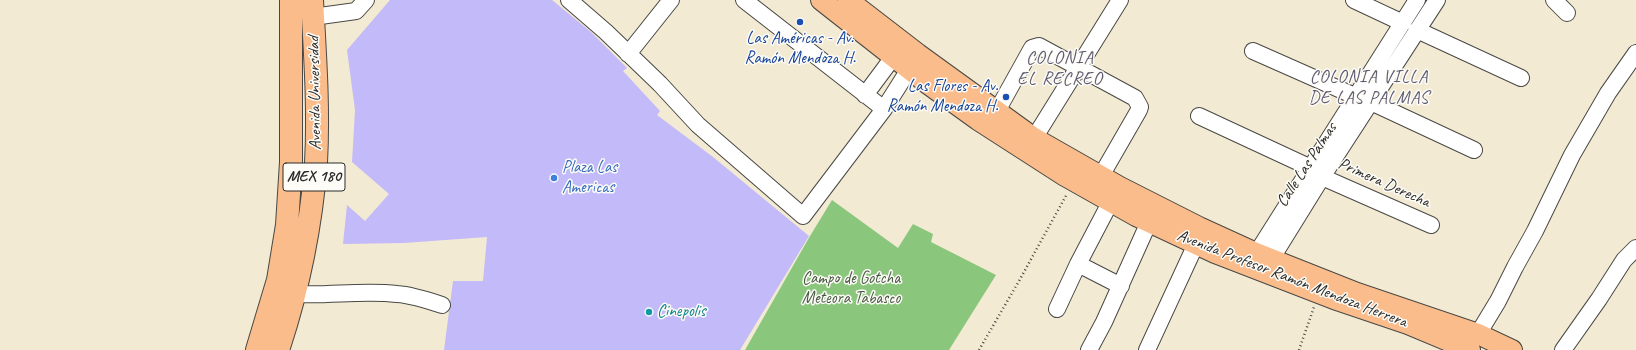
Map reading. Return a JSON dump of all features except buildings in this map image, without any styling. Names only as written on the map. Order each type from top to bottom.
[{"type":"highway","name":"Avenida Universidad","points":[[257,350],[278,280],[287,225],[291,162],[291,0]]},
{"type":"highway","name":"Avenida Universidad","points":[[278,350],[295,294],[306,242],[316,163],[317,107],[313,8]]},
{"type":"main road","name":"Avenida Profesor Ramón Mendoza Herrera","points":[[820,0],[906,56],[997,111],[1030,144],[1074,181],[1149,222],[1196,244],[1260,262],[1357,293],[1474,342],[1512,350]]},
{"type":"main road","name":"Avenida Profesor Ramón Mendoza Herrera","points":[[848,0],[906,56],[978,120],[1101,176],[1199,227],[1318,293],[1408,324],[1448,346],[1474,342]]},
{"type":"street","points":[[313,8],[356,11],[366,0]]},
{"type":"street","points":[[568,0],[606,32],[698,125],[803,216],[884,109],[906,56]]},
{"type":"street","points":[[628,54],[671,0]]},
{"type":"street","points":[[744,0],[865,96],[884,109]]},
{"type":"street","points":[[1030,144],[1120,0]]},
{"type":"street","points":[[1354,0],[1521,78]]},
{"type":"street","name":"Calle Las Palmas","points":[[1410,27],[1417,0]]},
{"type":"street","name":"Calle Las Palmas","points":[[1260,262],[1410,27],[1437,0]]},
{"type":"street","points":[[1554,0],[1567,14]]},
{"type":"street","points":[[997,111],[1032,48],[1036,46],[1039,46],[1135,98],[1140,106],[1101,176]]},
{"type":"street","points":[[1253,51],[1367,94],[1474,150]]},
{"type":"street","points":[[1474,342],[1535,232],[1572,155],[1608,93],[1636,53]]},
{"type":"street","points":[[865,96],[906,56]]},
{"type":"street","name":"Primera Derecha","points":[[1198,116],[1316,173],[1431,225]]},
{"type":"street","points":[[1057,309],[1078,264],[1111,201]]},
{"type":"street","points":[[1089,350],[1121,286],[1149,222]]},
{"type":"street","points":[[1147,350],[1196,244]]},
{"type":"street","points":[[1563,350],[1624,260],[1636,248]]},
{"type":"street","points":[[1078,264],[1121,286]]},
{"type":"street","points":[[295,294],[314,295],[353,292],[388,293],[406,295],[442,305]]},
{"type":"path","points":[[979,350],[1074,181]]},
{"type":"path","points":[[1299,350],[1318,293]]},
{"type":"green space","name":"Campo de Gotcha Meteora Tabasco","points":[[832,200],[898,248],[913,224],[933,234],[931,242],[996,275],[949,350],[745,350]]},
{"type":"place","name":"Las Américas - Av. Ramón Mendoza H.","points":[[800,22]]},
{"type":"place","name":"Las Flores - Av. Ramón Mendoza H.","points":[[1006,97]]},
{"type":"place","name":"Plaza Las Americas","points":[[554,178]]},
{"type":"place","name":"Cinepolis","points":[[649,312]]},
{"type":"district","name":"COLONIA EL RECREO","points":[[1060,68]]},
{"type":"district","name":"COLONIA VILLA DE LAS PALMAS","points":[[1369,87]]}]
